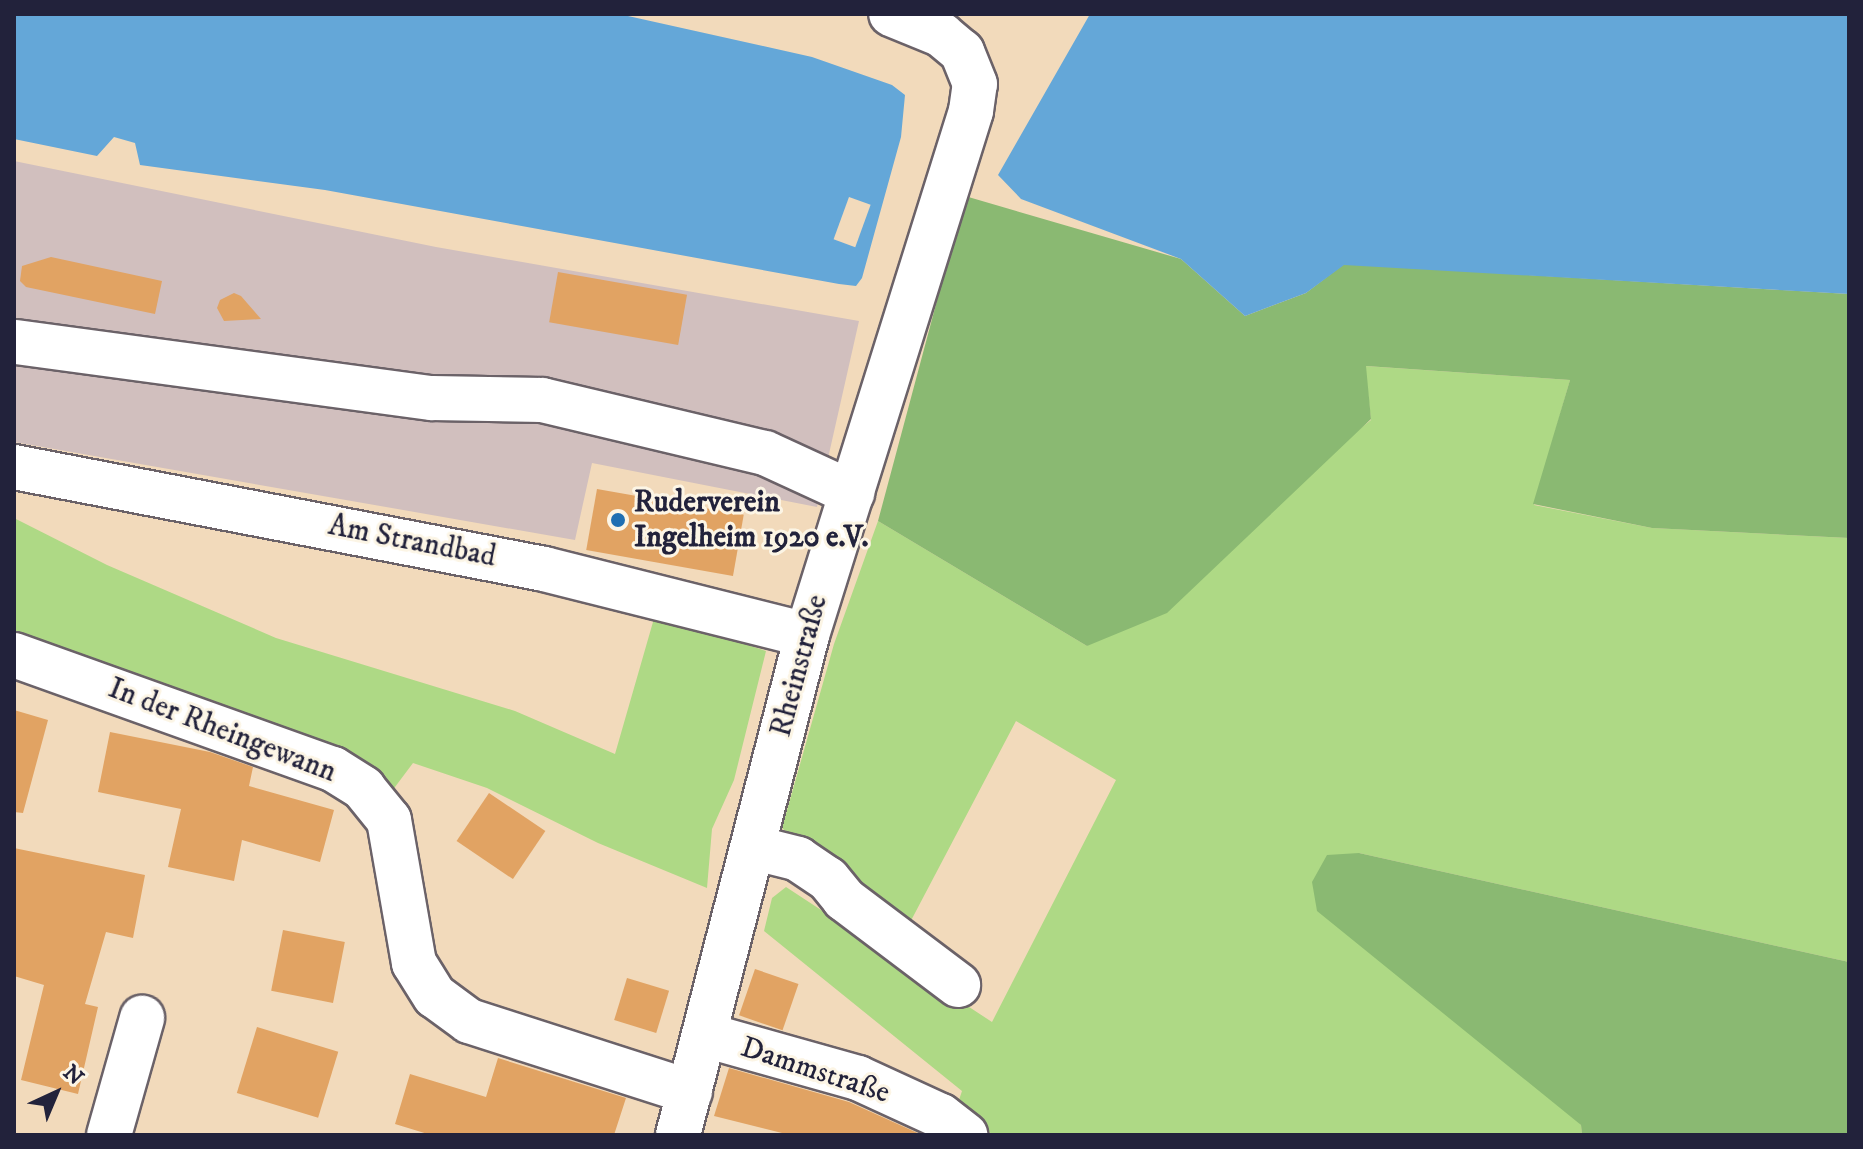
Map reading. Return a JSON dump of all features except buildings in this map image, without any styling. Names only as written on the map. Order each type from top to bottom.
[{"type":"street","name":"Rheinstraße","points":[[678,1135],[760,848],[807,635],[971,111],[975,84],[968,60],[951,40],[891,14]]},
{"type":"street","points":[[16,342],[432,398],[542,400],[765,453],[852,493]]},
{"type":"street","name":"Am Strandbad","points":[[14,467],[544,569],[807,635]]},
{"type":"street","name":"In der Rheingewann","points":[[14,655],[333,769],[363,788],[389,820],[414,963],[435,996],[469,1021],[690,1092]]},
{"type":"street","points":[[760,848],[798,859],[828,879],[844,899],[958,985]]},
{"type":"street","points":[[109,1135],[142,1018]]},
{"type":"street","name":"Dammstraße","points":[[705,1035],[858,1078],[941,1116],[965,1135]]},
{"type":"shaded area","points":[[14,161],[436,247],[859,321],[817,507],[592,463],[575,540],[14,442]]},
{"type":"green space","points":[[965,196],[1181,259],[1245,316],[1306,293],[1344,264],[1849,294],[1849,538],[1652,528],[1533,504],[1570,380],[1366,366],[1371,419],[1167,613],[1087,646],[878,521]]},
{"type":"green space","points":[[1365,366],[1570,380],[1534,505],[1652,528],[1849,538],[1849,962],[1359,853],[1581,1125],[1582,1135],[993,1135],[957,1106],[962,1091],[764,931],[772,898],[786,887],[992,1022],[1116,780],[1016,721],[905,932],[782,828],[834,644],[878,521],[1087,646],[1371,420]]},
{"type":"green space","points":[[14,518],[107,565],[276,638],[515,711],[615,754],[655,615],[766,651],[734,780],[712,829],[707,888],[598,843],[487,788],[413,763],[392,791],[14,637]]},
{"type":"green space","points":[[1359,853],[1849,962],[1849,1135],[1582,1135],[1581,1125],[1317,911],[1312,882],[1327,855]]},
{"type":"water","points":[[14,14],[619,14],[812,57],[892,85],[905,95],[901,137],[862,278],[856,286],[839,284],[325,190],[140,165],[135,143],[114,137],[97,156],[14,139]]},
{"type":"water","points":[[1090,14],[1849,14],[1849,294],[1344,265],[1306,293],[1245,316],[1181,259],[1021,199],[998,175]]},
{"type":"pier","points":[[849,197],[871,205],[855,247],[834,239]]},
{"type":"place","name":"Ruderverein Ingelheim 1920 e.V.","points":[[618,520]]}]
